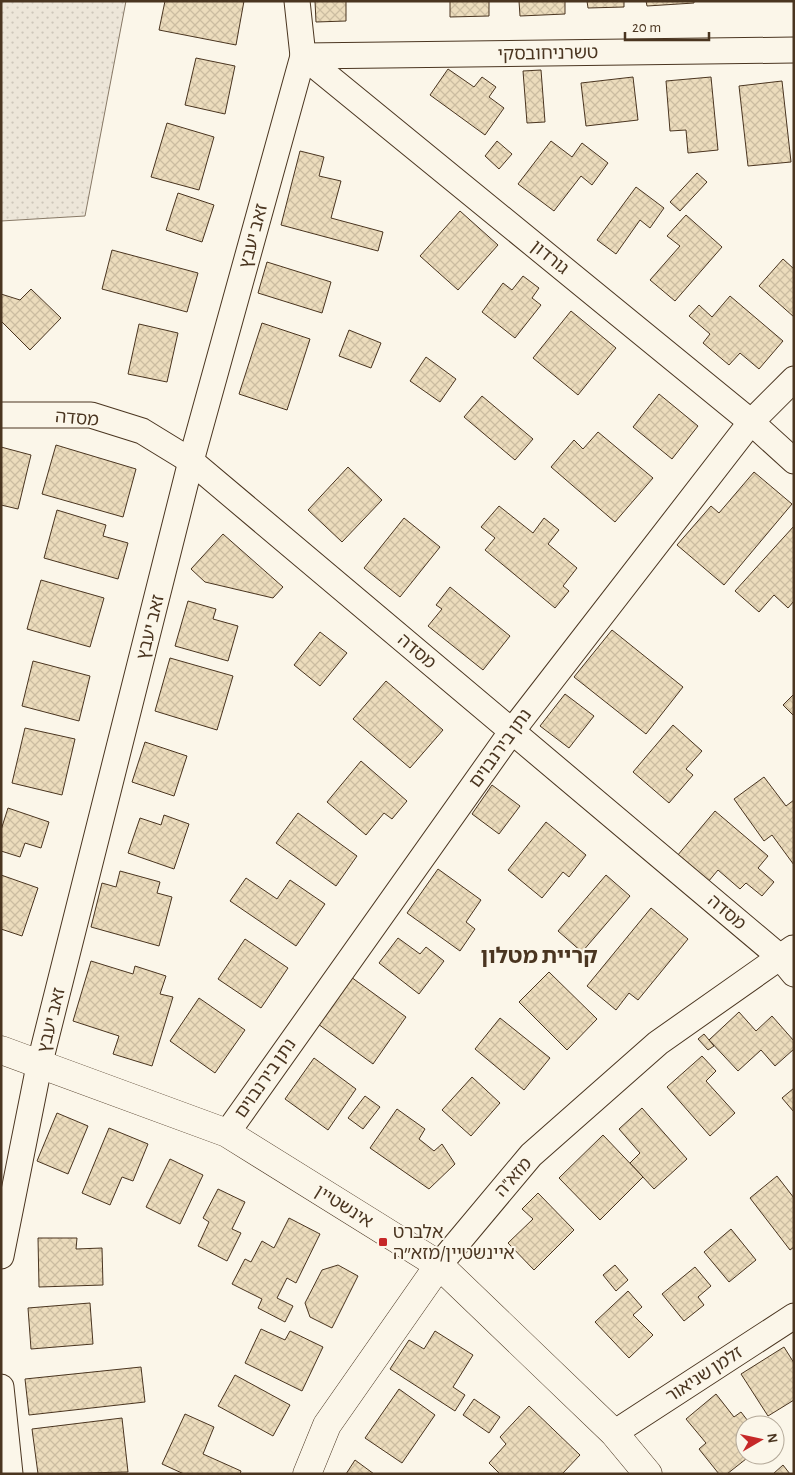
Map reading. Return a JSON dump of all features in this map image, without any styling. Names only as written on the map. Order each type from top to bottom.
[{"type":"street","name":"זאב יעבץ","points":[[1,1256],[39,1066],[192,461],[303,56],[297,1]]},
{"type":"street","name":"טשרניחובסקי","points":[[303,56],[794,50]]},
{"type":"street","name":"גורדון","points":[[303,56],[752,422],[794,461]]},
{"type":"street","name":"נתן בירנבוים","points":[[227,1133],[512,731],[752,422],[794,379]]},
{"type":"street","name":"מסדה","points":[[1,415],[92,416],[142,431],[192,461],[512,731],[789,959]]},
{"type":"street","name":"מזא\"ה","points":[[308,1474],[327,1425],[439,1265],[531,1155],[658,1043],[789,959]]},
{"type":"street","name":"אינשטיין","points":[[1,1050],[39,1066],[227,1133],[439,1265],[614,1433],[648,1474]]},
{"type":"street","name":"זלמן שניאור","points":[[614,1433],[794,1316]]},
{"type":"street","points":[[1,1387],[10,1474]]},
{"type":"shaded area","points":[[1,1],[126,1],[85,216],[1,221]]},
{"type":"building","points":[[165,1],[244,1],[236,45],[159,30]]},
{"type":"building","points":[[315,1],[346,1],[346,21],[316,22]]},
{"type":"building","points":[[450,1],[489,1],[489,16],[450,17]]},
{"type":"building","points":[[519,1],[565,1],[565,14],[520,16]]},
{"type":"building","points":[[587,1],[624,1],[624,7],[588,8]]},
{"type":"building","points":[[646,1],[694,1],[694,3],[647,6]]},
{"type":"building","points":[[196,58],[235,66],[225,114],[185,105]]},
{"type":"building","points":[[448,69],[474,87],[482,77],[496,87],[489,97],[504,108],[485,135],[430,95]]},
{"type":"building","points":[[541,70],[545,122],[527,123],[523,71]]},
{"type":"building","points":[[633,77],[638,120],[586,126],[581,83]]},
{"type":"building","points":[[711,77],[718,150],[688,153],[686,130],[670,131],[666,81]]},
{"type":"building","points":[[782,81],[791,162],[748,166],[739,86]]},
{"type":"building","points":[[167,123],[214,137],[199,190],[151,177]]},
{"type":"building","points":[[497,141],[512,154],[499,169],[485,156]]},
{"type":"building","points":[[551,141],[572,157],[582,143],[608,163],[592,185],[581,176],[554,211],[518,184]]},
{"type":"building","points":[[300,151],[324,157],[319,176],[341,181],[331,218],[383,232],[378,251],[281,225]]},
{"type":"building","points":[[697,173],[707,182],[680,211],[670,202]]},
{"type":"building","points":[[636,187],[664,208],[650,228],[640,220],[616,254],[597,240]]},
{"type":"building","points":[[178,193],[214,205],[202,242],[166,230]]},
{"type":"building","points":[[460,211],[498,245],[458,290],[420,256]]},
{"type":"building","points":[[686,215],[722,247],[675,301],[650,280],[680,246],[667,236]]},
{"type":"building","points":[[112,250],[198,273],[187,312],[102,289]]},
{"type":"building","points":[[783,259],[794,269],[794,317],[759,286]]},
{"type":"building","points":[[267,262],[331,282],[322,313],[258,293]]},
{"type":"building","points":[[523,276],[539,288],[532,298],[541,305],[515,338],[482,312],[503,283],[512,290]]},
{"type":"building","points":[[31,289],[61,318],[30,350],[1,321],[1,294],[20,300]]},
{"type":"building","points":[[730,296],[783,341],[759,369],[740,353],[729,365],[703,343],[710,334],[689,316],[699,305],[712,317]]},
{"type":"building","points":[[571,311],[616,348],[578,395],[533,358]]},
{"type":"building","points":[[262,323],[310,339],[287,410],[239,394]]},
{"type":"building","points":[[139,324],[178,333],[167,382],[128,374]]},
{"type":"building","points":[[349,330],[381,343],[371,368],[339,356]]},
{"type":"building","points":[[426,357],[456,379],[440,402],[410,381]]},
{"type":"building","points":[[659,394],[698,426],[672,459],[633,427]]},
{"type":"building","points":[[482,396],[533,439],[515,460],[464,417]]},
{"type":"building","points":[[598,432],[653,478],[615,522],[551,467],[574,440],[583,449]]},
{"type":"building","points":[[56,445],[136,469],[123,517],[42,494]]},
{"type":"building","points":[[1,447],[31,455],[18,509],[1,505]]},
{"type":"building","points":[[348,467],[382,500],[342,542],[308,510]]},
{"type":"building","points":[[754,472],[792,504],[724,585],[677,545],[711,506],[719,513]]},
{"type":"building","points":[[499,506],[533,533],[544,518],[559,530],[548,544],[577,568],[563,586],[569,591],[555,608],[485,550],[495,538],[481,527]]},
{"type":"building","points":[[57,510],[106,525],[103,536],[128,543],[118,579],[44,558]]},
{"type":"building","points":[[404,518],[440,547],[400,597],[364,568]]},
{"type":"building","points":[[794,526],[794,601],[788,608],[774,595],[759,612],[735,591]]},
{"type":"building","points":[[223,534],[283,587],[273,598],[205,582],[191,569]]},
{"type":"building","points":[[41,580],[104,598],[90,647],[27,629]]},
{"type":"building","points":[[450,587],[510,636],[483,670],[428,626],[442,609],[436,605]]},
{"type":"building","points":[[188,601],[216,609],[213,619],[238,626],[228,661],[175,646]]},
{"type":"building","points":[[612,630],[683,687],[646,734],[574,677]]},
{"type":"building","points":[[320,632],[347,653],[320,686],[294,665]]},
{"type":"building","points":[[170,658],[233,676],[217,730],[155,711]]},
{"type":"building","points":[[33,661],[90,676],[79,721],[22,706]]},
{"type":"building","points":[[386,681],[443,730],[410,768],[353,719]]},
{"type":"building","points":[[565,694],[594,716],[569,748],[540,726]]},
{"type":"building","points":[[794,694],[794,716],[783,705]]},
{"type":"building","points":[[673,725],[702,751],[686,769],[693,775],[669,803],[633,772]]},
{"type":"building","points":[[25,728],[75,739],[62,795],[12,783]]},
{"type":"building","points":[[145,742],[187,756],[174,796],[132,782]]},
{"type":"building","points":[[361,761],[407,801],[392,819],[384,813],[366,835],[327,802]]},
{"type":"building","points":[[764,777],[786,806],[794,800],[794,865],[772,835],[764,841],[734,799]]},
{"type":"building","points":[[492,785],[520,806],[499,834],[472,814]]},
{"type":"building","points":[[8,808],[49,822],[41,848],[25,843],[20,857],[1,851],[1,830]]},
{"type":"building","points":[[715,811],[768,856],[758,868],[774,882],[762,896],[746,883],[740,889],[718,870],[708,882],[677,856]]},
{"type":"building","points":[[298,813],[357,856],[336,886],[276,843]]},
{"type":"building","points":[[164,815],[189,824],[174,869],[128,853],[140,818],[161,825]]},
{"type":"building","points":[[546,822],[586,855],[569,877],[563,872],[542,898],[508,870]]},
{"type":"building","points":[[438,869],[481,900],[466,922],[475,929],[460,951],[407,913]]},
{"type":"building","points":[[120,871],[160,882],[157,893],[172,897],[159,946],[91,927],[102,883],[116,887]]},
{"type":"building","points":[[1,875],[38,888],[22,936],[1,929]]},
{"type":"building","points":[[606,875],[630,896],[582,952],[558,931]]},
{"type":"building","points":[[246,878],[277,899],[290,880],[325,904],[296,946],[230,901]]},
{"type":"building","points":[[651,908],[688,939],[638,1000],[629,993],[616,1010],[587,986]]},
{"type":"building","points":[[398,938],[420,954],[426,947],[444,961],[419,994],[379,963]]},
{"type":"building","points":[[245,939],[288,968],[261,1008],[218,979]]},
{"type":"building","points":[[91,961],[133,974],[135,966],[166,976],[160,994],[173,997],[152,1066],[113,1054],[119,1036],[73,1021]]},
{"type":"building","points":[[549,972],[597,1019],[567,1050],[519,1002]]},
{"type":"building","points":[[351,977],[406,1017],[373,1064],[318,1024]]},
{"type":"building","points":[[199,998],[245,1030],[215,1073],[170,1041]]},
{"type":"building","points":[[739,1012],[756,1031],[772,1016],[794,1041],[794,1049],[775,1066],[761,1050],[738,1071],[709,1040]]},
{"type":"building","points":[[500,1018],[550,1058],[524,1090],[475,1049]]},
{"type":"building","points":[[704,1034],[714,1046],[708,1050],[698,1039]]},
{"type":"building","points":[[702,1056],[716,1071],[706,1081],[735,1113],[710,1136],[667,1087]]},
{"type":"building","points":[[314,1058],[356,1089],[328,1130],[285,1099]]},
{"type":"building","points":[[472,1077],[500,1103],[471,1136],[442,1110]]},
{"type":"building","points":[[794,1088],[794,1112],[782,1098]]},
{"type":"building","points":[[365,1096],[380,1107],[363,1129],[348,1118]]},
{"type":"building","points":[[642,1108],[687,1159],[654,1189],[630,1163],[640,1153],[619,1129]]},
{"type":"building","points":[[397,1109],[425,1129],[419,1139],[434,1151],[442,1144],[455,1164],[429,1189],[370,1148]]},
{"type":"building","points":[[57,1113],[88,1126],[68,1174],[37,1161]]},
{"type":"building","points":[[109,1128],[148,1144],[133,1181],[122,1177],[110,1205],[82,1193]]},
{"type":"building","points":[[603,1135],[643,1177],[600,1220],[559,1178]]},
{"type":"building","points":[[170,1159],[203,1175],[180,1224],[146,1207]]},
{"type":"building","points":[[777,1176],[794,1198],[794,1247],[790,1250],[750,1198]]},
{"type":"building","points":[[218,1189],[245,1202],[232,1229],[241,1233],[227,1261],[198,1246],[209,1222],[203,1218]]},
{"type":"building","points":[[538,1193],[574,1230],[534,1270],[508,1243],[533,1219],[522,1209]]},
{"type":"building","points":[[289,1218],[320,1234],[296,1283],[287,1278],[277,1298],[293,1306],[285,1322],[258,1308],[262,1299],[232,1284],[245,1259],[251,1262],[262,1241],[274,1248]]},
{"type":"building","points":[[731,1229],[756,1260],[729,1282],[704,1252]]},
{"type":"building","points":[[38,1238],[77,1238],[76,1249],[102,1248],[103,1285],[39,1287]]},
{"type":"building","points":[[338,1265],[358,1276],[332,1328],[310,1317],[305,1303],[322,1270]]},
{"type":"building","points":[[615,1265],[628,1280],[616,1291],[603,1275]]},
{"type":"building","points":[[695,1267],[711,1286],[698,1297],[704,1305],[684,1321],[662,1294]]},
{"type":"building","points":[[628,1291],[642,1307],[633,1315],[653,1335],[629,1358],[595,1322]]},
{"type":"building","points":[[90,1303],[93,1344],[31,1349],[28,1308]]},
{"type":"building","points":[[261,1329],[285,1340],[290,1331],[323,1347],[302,1391],[245,1363]]},
{"type":"building","points":[[435,1331],[473,1355],[453,1387],[465,1395],[455,1411],[390,1369],[409,1340],[424,1349]]},
{"type":"building","points":[[784,1347],[794,1363],[794,1400],[767,1415],[741,1374]]},
{"type":"building","points":[[141,1367],[145,1402],[29,1415],[25,1379]]},
{"type":"building","points":[[235,1375],[290,1405],[273,1436],[218,1406]]},
{"type":"building","points":[[399,1389],[435,1415],[402,1463],[365,1438]]},
{"type":"building","points":[[716,1394],[735,1416],[735,1465],[738,1465],[727,1474],[719,1474],[699,1449],[706,1443],[686,1419]]},
{"type":"building","points":[[474,1399],[500,1417],[489,1433],[463,1415]]},
{"type":"building","points":[[529,1406],[580,1455],[562,1474],[500,1474],[489,1463],[506,1444],[500,1437]]},
{"type":"building","points":[[185,1414],[214,1427],[203,1454],[241,1471],[240,1474],[184,1474],[162,1464]]},
{"type":"building","points":[[122,1418],[128,1472],[38,1474],[32,1429]]},
{"type":"building","points":[[355,1460],[374,1474],[346,1474]]},
{"type":"building","points":[[783,1465],[790,1474],[773,1474]]},
{"type":"place","name":"אלברט איינשטיין/מזא״ה","points":[[383,1242]]},
{"type":"district","name":"קריית מטלון","points":[[539,955]]}]
